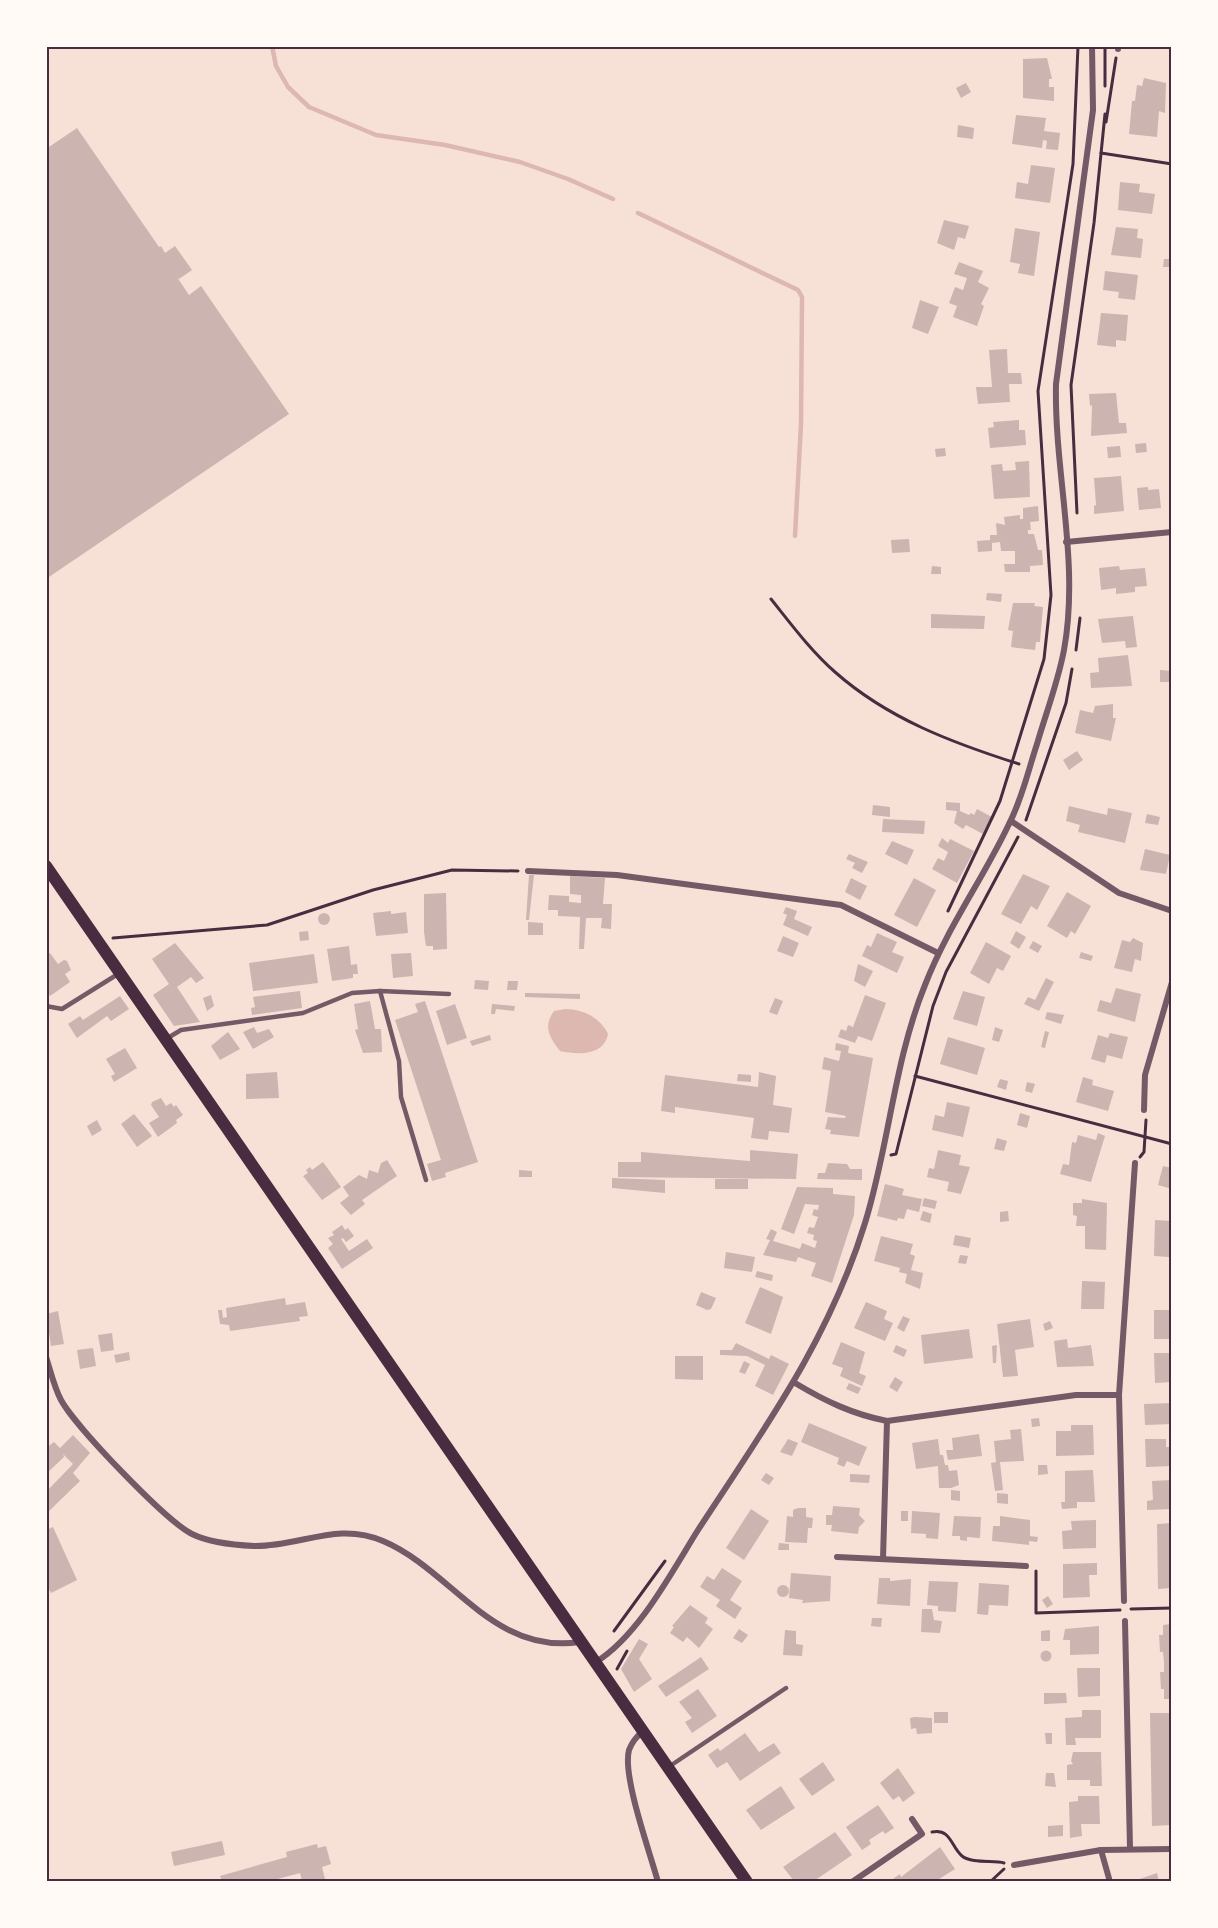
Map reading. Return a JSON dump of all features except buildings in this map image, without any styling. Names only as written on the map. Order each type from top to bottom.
[{"type":"main road","points":[[46,866],[747,1881]]},
{"type":"street","points":[[595,1662],[621,1644],[668,1578],[795,1383],[833,1308],[866,1220],[911,1026],[938,953],[1011,821],[1029,768],[1064,650],[1067,618],[1066,542],[1055,414],[1056,384],[1093,110],[1092,46]]},
{"type":"street","points":[[1066,542],[1172,532]]},
{"type":"street","points":[[1011,821],[1119,893],[1172,911]]},
{"type":"street","points":[[528,871],[617,875],[841,905],[938,953]]},
{"type":"street","points":[[1144,1110],[1144,1075],[1172,982]]},
{"type":"street","points":[[1124,1601],[1119,1395],[1136,1163]]},
{"type":"street","points":[[46,1357],[62,1401],[75,1419],[169,1517],[193,1534],[220,1543],[256,1546],[332,1533],[364,1533],[388,1543],[411,1558],[472,1608],[511,1631],[562,1644],[580,1642]]},
{"type":"street","points":[[795,1383],[833,1405],[862,1416],[887,1421],[1076,1395],[1119,1395]]},
{"type":"street","points":[[883,1559],[887,1421]]},
{"type":"street","points":[[837,1557],[1026,1566]]},
{"type":"street","points":[[1125,1621],[1130,1848]]},
{"type":"street","points":[[643,1731],[635,1738],[629,1750],[628,1772],[658,1881]]},
{"type":"street","points":[[852,1881],[922,1834],[912,1819]]},
{"type":"street","points":[[1014,1865],[1101,1850],[1172,1849]]},
{"type":"street","points":[[1101,1850],[1110,1881]]},
{"type":"lane","points":[[46,1006],[62,1009],[120,972]]},
{"type":"lane","points":[[380,991],[399,1060],[401,1097],[426,1180]]},
{"type":"lane","points":[[166,1039],[181,1030],[303,1013],[352,993],[380,991],[449,994]]},
{"type":"lane","points":[[668,1767],[786,1688]]},
{"type":"path","points":[[945,917],[1000,801],[1044,659],[1050,595],[1038,391],[1073,164],[1078,46]]},
{"type":"path","points":[[1079,541],[1071,385],[1105,115],[1105,46]]},
{"type":"path","points":[[1101,154],[1118,48]]},
{"type":"path","points":[[1101,154],[1172,165]]},
{"type":"path","points":[[771,599],[834,671],[862,694],[941,738],[1029,768]]},
{"type":"path","points":[[1076,651],[1080,630],[1080,608]]},
{"type":"path","points":[[889,1156],[896,1154],[933,1006],[946,972],[1022,827],[1066,703],[1074,661]]},
{"type":"path","points":[[101,944],[109,939],[267,925],[373,890],[452,870],[528,871]]},
{"type":"path","points":[[915,1076],[1172,1144]]},
{"type":"path","points":[[1136,1163],[1144,1152],[1147,1126],[1144,1110]]},
{"type":"path","points":[[609,1637],[666,1559]]},
{"type":"path","points":[[1026,1566],[1036,1572],[1036,1613],[1172,1608]]},
{"type":"path","points":[[618,1676],[617,1666],[628,1649]]},
{"type":"path","points":[[922,1834],[942,1831],[968,1859],[1004,1862],[1006,1867],[990,1881]]},
{"type":"shaded area","points":[[565,1009],[584,1012],[605,1028],[608,1034],[601,1046],[596,1050],[582,1053],[560,1051],[550,1036],[548,1027],[554,1011]]},
{"type":"waterway","points":[[272,46],[276,66],[288,87],[309,107],[376,135],[445,145],[520,162],[568,179],[613,199]]},
{"type":"waterway","points":[[638,213],[798,290],[802,297],[801,424],[795,536]]}]
